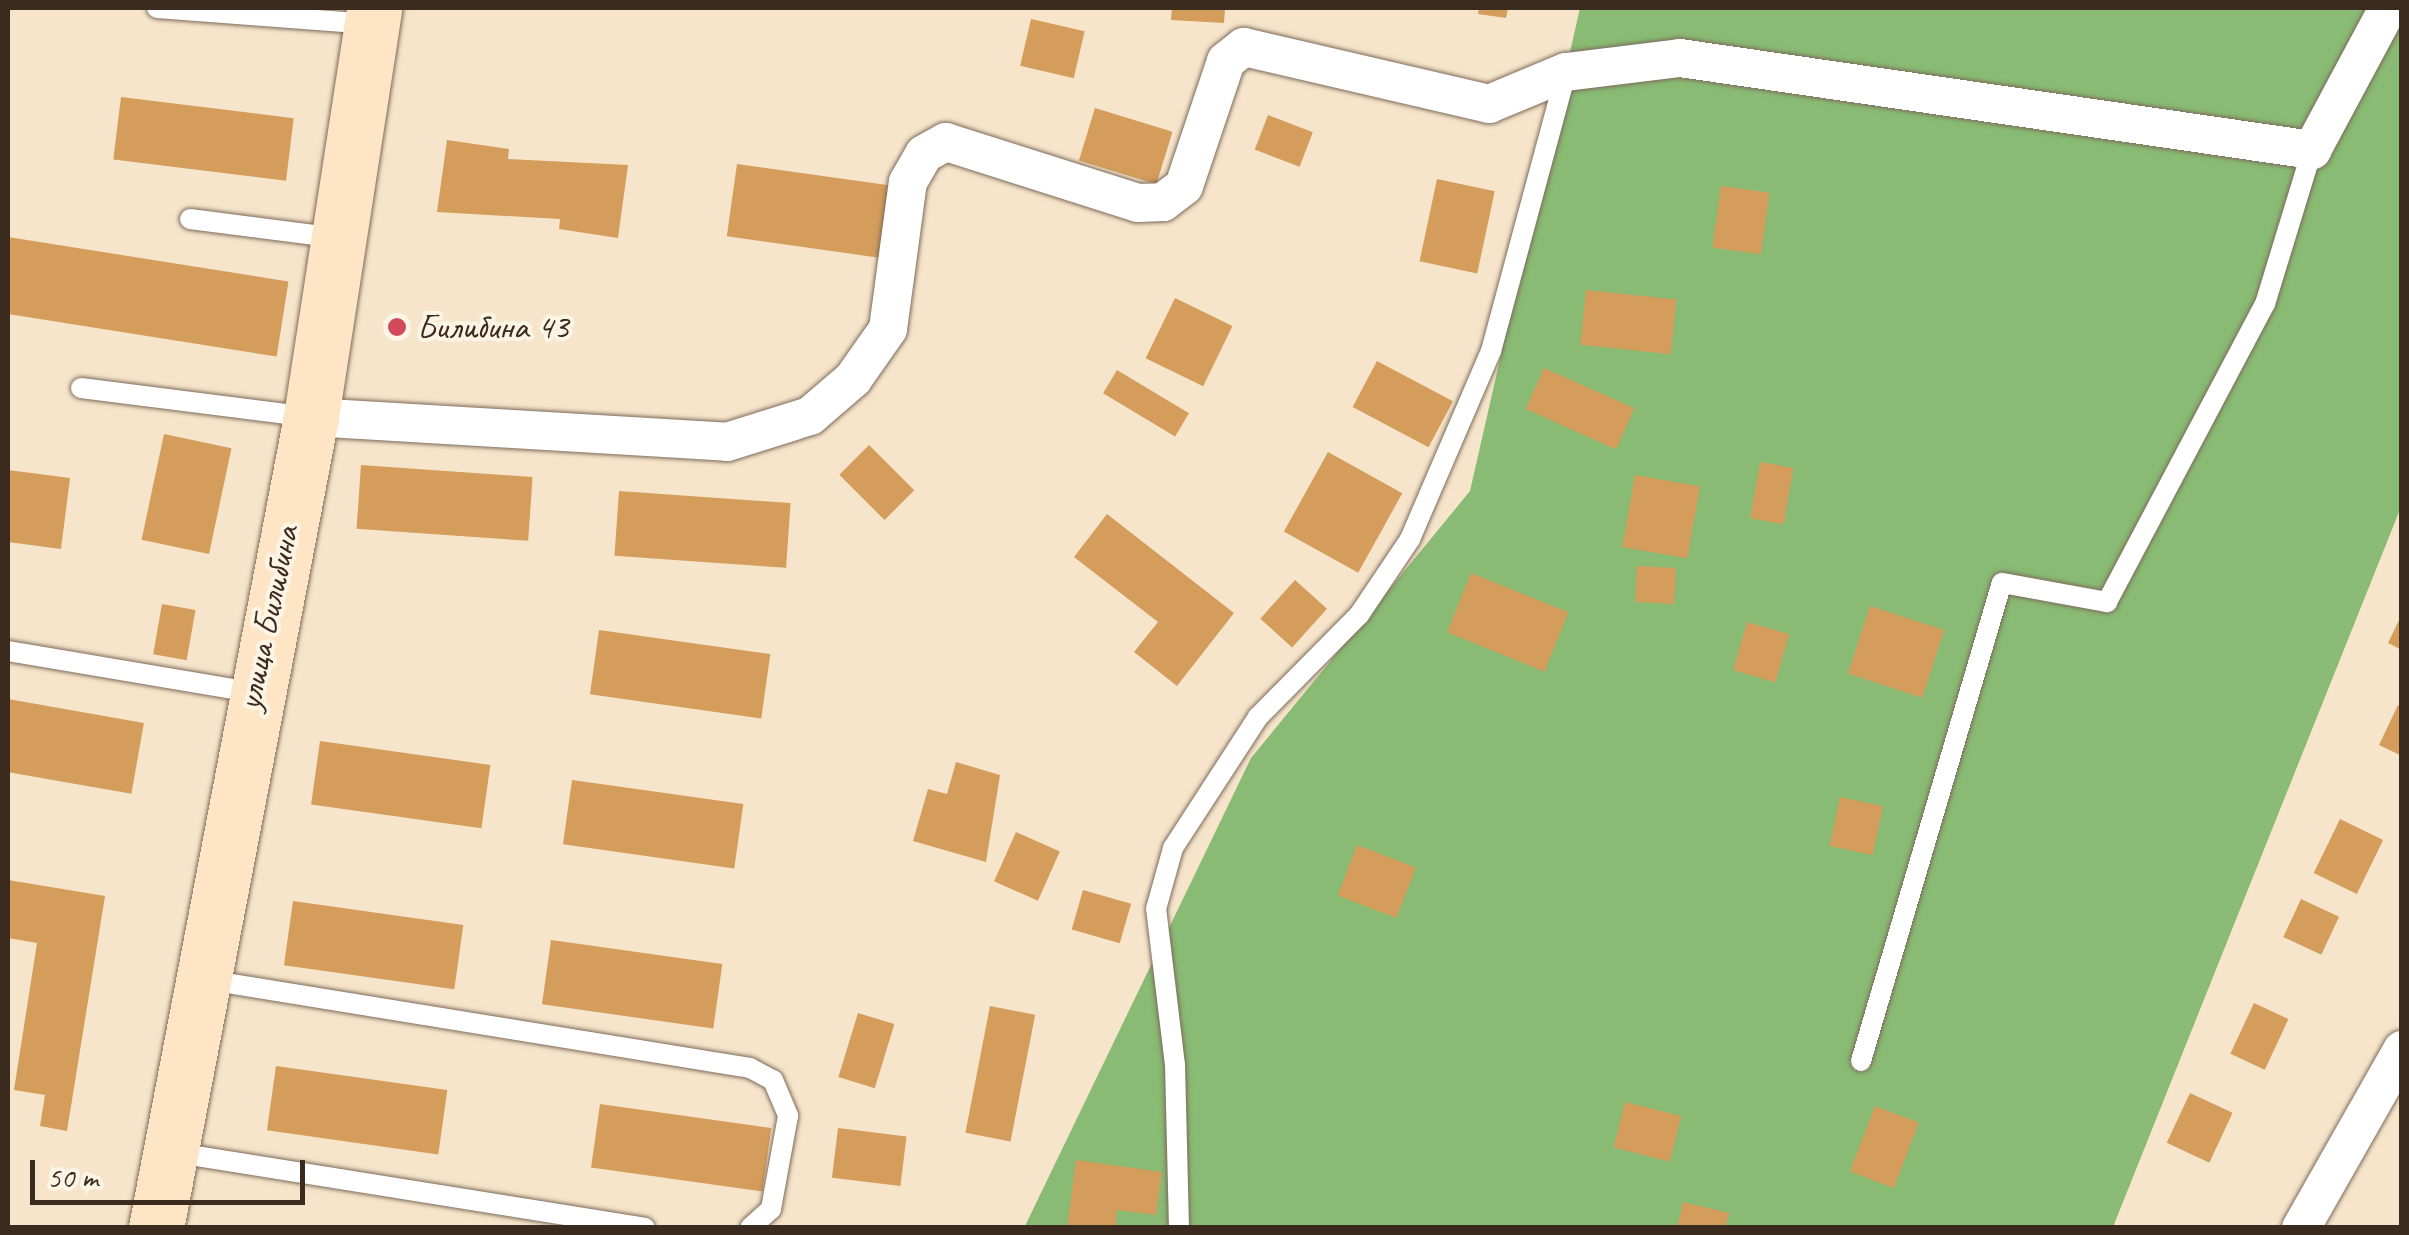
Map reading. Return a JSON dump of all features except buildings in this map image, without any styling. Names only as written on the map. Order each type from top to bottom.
[{"type":"main road","name":"улица Билибина","points":[[156,1228],[252,692],[311,417],[373,16]]},
{"type":"street","points":[[311,417],[727,442],[810,416],[853,380],[888,330],[908,182],[924,154],[946,142],[1138,203],[1162,202],[1184,186],[1226,61],[1244,47],[1489,104],[1566,72],[1680,58],[2312,150],[2388,8]]},
{"type":"street","points":[[2301,1228],[2402,1050]]},
{"type":"lane","points":[[157,8],[373,16]]},
{"type":"lane","points":[[1179,1228],[1176,1064],[1156,909],[1174,848],[1258,716],[1359,615],[1410,538],[1491,350],[1566,72]]},
{"type":"lane","points":[[1861,1061],[2002,583],[2107,602],[2265,304],[2312,150]]},
{"type":"lane","points":[[190,219],[341,238]]},
{"type":"lane","points":[[81,388],[311,417]]},
{"type":"lane","points":[[8,651],[252,692]]},
{"type":"lane","points":[[200,978],[750,1068],[772,1080],[788,1116],[771,1209],[750,1228]]},
{"type":"lane","points":[[169,1152],[644,1228]]},
{"type":"green space","points":[[1580,8],[2401,8],[2401,507],[2113,1227],[1024,1228],[1251,758],[1470,491]]},
{"type":"place","name":"Билибина 43","points":[[397,327]]}]
